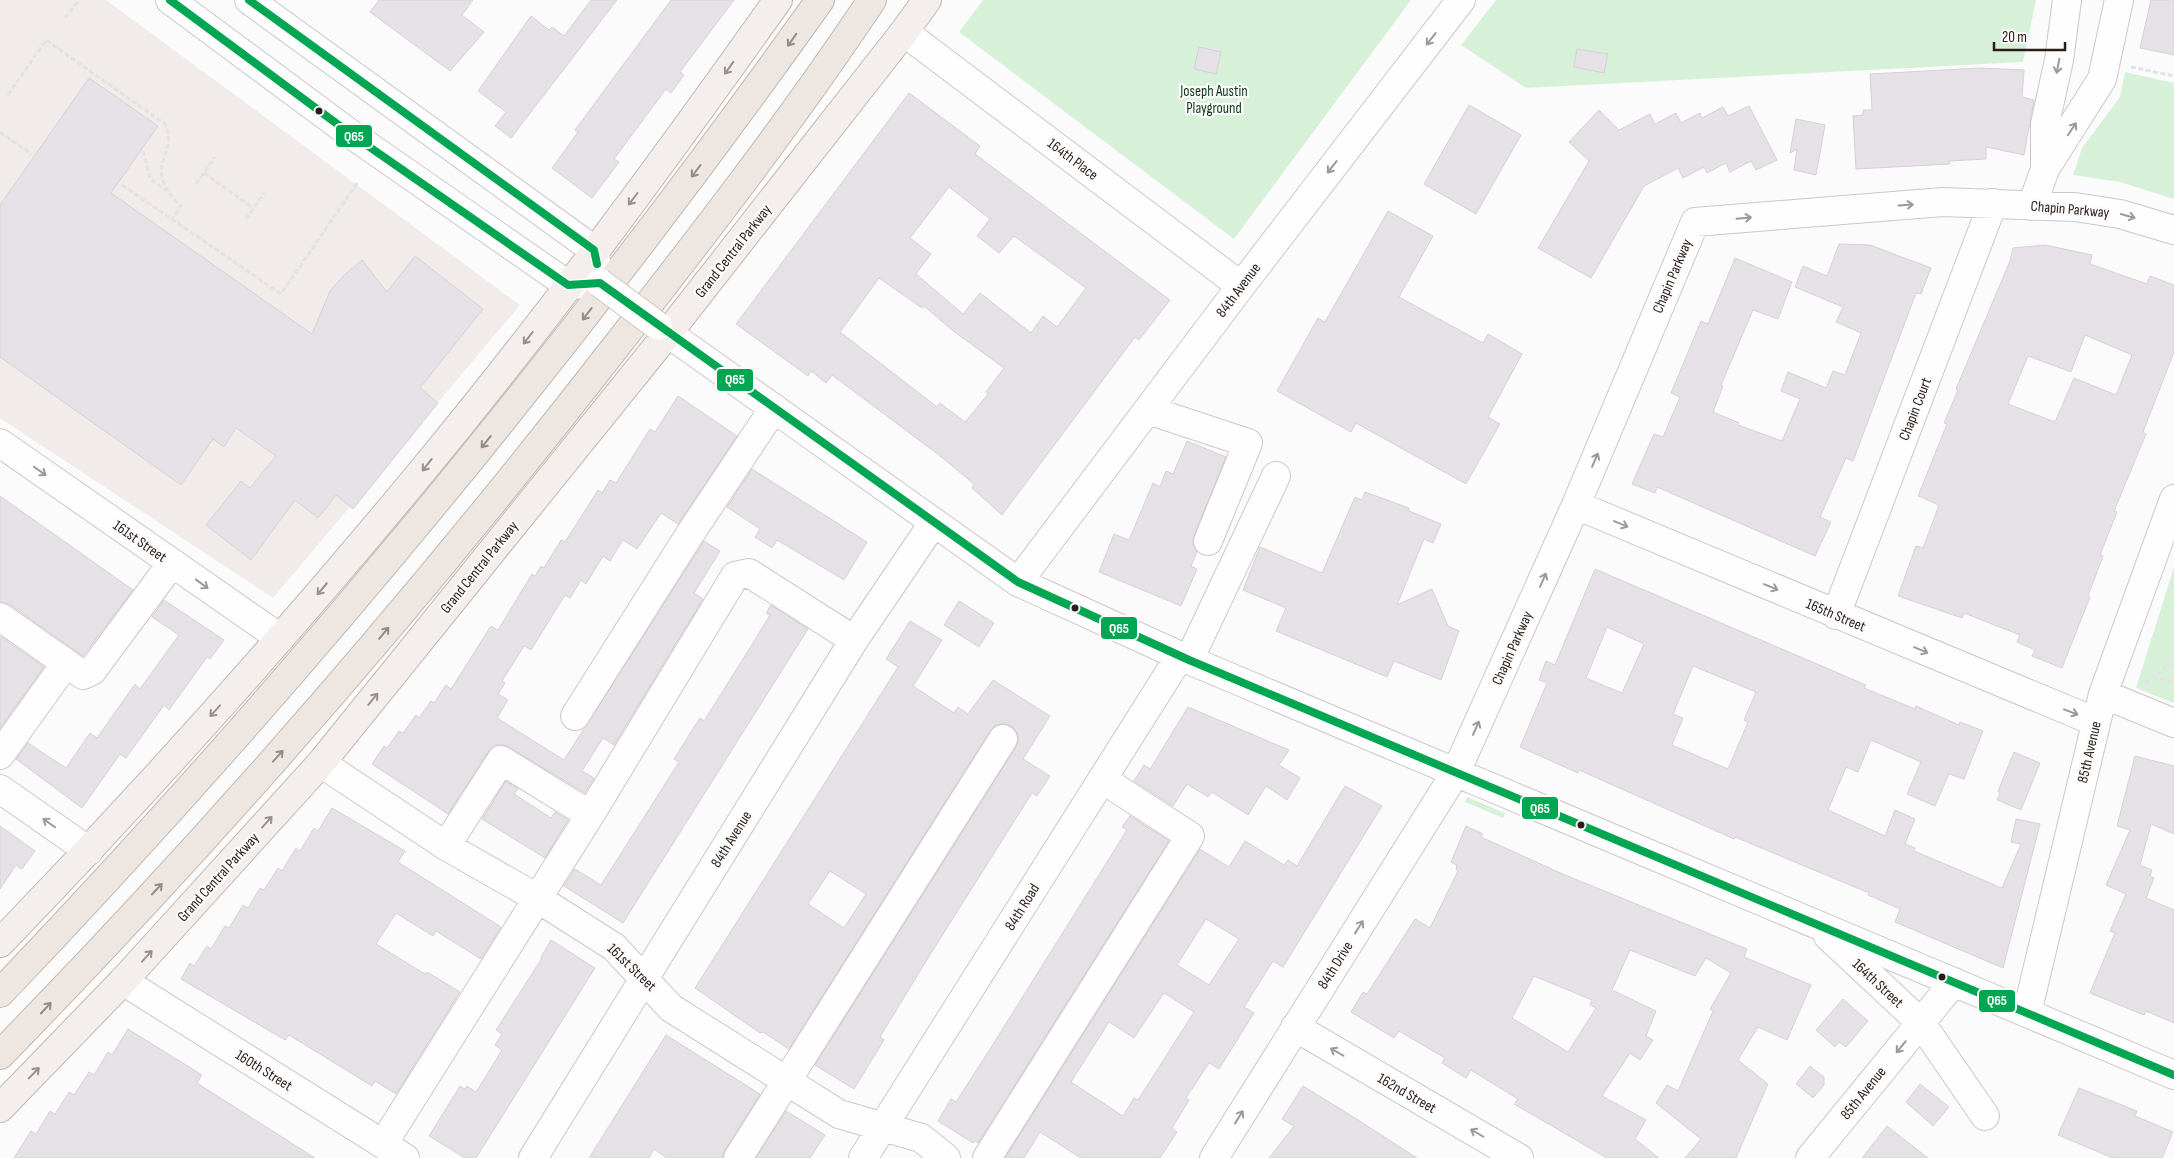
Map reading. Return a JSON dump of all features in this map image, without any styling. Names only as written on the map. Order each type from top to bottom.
[{"type":"highway","points":[[0,993],[81,908],[300,666],[455,480],[620,273],[820,0]]},
{"type":"highway","name":"Grand Central Parkway","points":[[0,1056],[206,837],[370,649],[473,526],[543,441],[697,243],[872,0]]},
{"type":"main road","points":[[0,943],[89,851],[280,638],[420,474],[568,285],[706,102],[778,0]]},
{"type":"main road","name":"Grand Central Parkway","points":[[0,1108],[123,981],[321,763],[663,330],[904,32],[927,0]]},
{"type":"street","points":[[170,0],[348,132],[568,285],[600,283],[594,250],[249,0]]},
{"type":"street","name":"84th Avenue","points":[[1018,582],[1241,286],[1461,0]]},
{"type":"street","points":[[2045,169],[2046,124],[2059,60],[2067,0]]},
{"type":"street","points":[[2032,206],[2045,169],[2102,79],[2119,0]]},
{"type":"street","name":"164th Place","points":[[904,32],[1241,286]]},
{"type":"street","name":"Chapin Parkway","points":[[1456,772],[1576,505],[1695,222],[1943,202],[2075,207],[2120,214],[2174,230]]},
{"type":"street","name":"Chapin Court","points":[[1836,615],[1993,203]]},
{"type":"street","name":"164th Street","points":[[600,283],[663,330],[1018,582],[1185,658],[2174,1075]]},
{"type":"street","points":[[576,716],[690,534],[774,408]]},
{"type":"street","points":[[1148,410],[1248,444],[1208,541]]},
{"type":"street","name":"161st Street","points":[[0,443],[280,638]]},
{"type":"street","name":"84th Road","points":[[863,1158],[1102,780],[1185,658],[1276,476]]},
{"type":"street","name":"85th Avenue","points":[[2027,1013],[2102,694],[2174,499]]},
{"type":"street","name":"165th Street","points":[[1576,505],[2096,722]]},
{"type":"street","name":"84th Avenue","points":[[533,1158],[854,640],[934,522]]},
{"type":"street","points":[[0,617],[83,676],[92,671],[172,563]]},
{"type":"street","points":[[394,1151],[537,898],[735,576],[748,574],[854,640]]},
{"type":"street","points":[[0,755],[66,663]]},
{"type":"street","points":[[2102,694],[2174,723]]},
{"type":"street","points":[[738,1158],[1003,739]]},
{"type":"street","points":[[446,846],[501,760],[590,814]]},
{"type":"street","name":"161st Street","points":[[321,763],[446,846],[537,898],[614,947],[671,1008],[838,1114],[921,1138],[946,1158]]},
{"type":"street","name":"84th Drive","points":[[1214,1158],[1456,772]]},
{"type":"street","points":[[987,1158],[1190,836],[1102,780]]},
{"type":"street","points":[[0,789],[89,851]]},
{"type":"street","name":"164th Street","points":[[1814,923],[1921,1023],[1985,1116]]},
{"type":"street","name":"160th Street","points":[[123,981],[394,1151]]},
{"type":"street","name":"85th Avenue","points":[[1810,1158],[1954,982]]},
{"type":"street","name":"162nd Street","points":[[1295,1028],[1519,1158]]},
{"type":"path","points":[[65,18],[79,0]]},
{"type":"path","points":[[8,95],[46,40],[50,38]]},
{"type":"path","points":[[46,40],[165,124],[169,131],[169,140],[160,168],[166,191]]},
{"type":"path","points":[[2130,67],[2174,76]]},
{"type":"path","points":[[0,132],[31,154]]},
{"type":"path","points":[[143,151],[150,178],[181,206],[172,219]]},
{"type":"path","points":[[196,184],[215,157]]},
{"type":"path","points":[[204,173],[253,208]]},
{"type":"path","points":[[122,185],[281,294],[358,182]]},
{"type":"path","points":[[246,219],[264,193]]},
{"type":"path","points":[[2174,662],[2153,677],[2174,682]]},
{"type":"shaded area","points":[[0,0],[106,0],[520,305],[273,598],[0,418]]},
{"type":"green space","name":"Joseph Austin Playground","points":[[983,0],[1411,0],[1234,239],[959,32]]},
{"type":"green space","points":[[1496,0],[2036,0],[2023,62],[1526,88],[1461,45]]},
{"type":"green space","points":[[2125,72],[2174,83],[2174,199],[2120,182],[2073,175],[2082,148],[2120,97]]},
{"type":"green space","points":[[2174,567],[2174,703],[2136,688]]},
{"type":"green space","points":[[1467,797],[1505,813],[1503,818],[1465,802]]},
{"type":"building","points":[[379,0],[473,0],[462,15],[484,32],[450,71],[370,12]]},
{"type":"building","points":[[591,0],[617,0],[511,138],[495,126],[506,112],[478,91],[531,16],[549,30],[552,27],[564,36]]},
{"type":"building","points":[[671,0],[734,0],[680,72],[684,75],[671,93],[666,89],[614,159],[619,162],[592,198],[552,168],[578,132],[575,130]]},
{"type":"building","points":[[2151,0],[2174,0],[2174,55],[2140,48]]},
{"type":"building","points":[[1199,47],[1221,52],[1216,74],[1194,69]]},
{"type":"building","points":[[1577,49],[1608,54],[1604,73],[1574,67]]},
{"type":"building","points":[[1980,68],[2024,70],[2022,97],[2034,100],[2024,155],[1986,147],[1986,159],[1949,161],[1950,164],[1856,169],[1853,116],[1863,115],[1863,110],[1872,110],[1870,74]]},
{"type":"building","points":[[89,78],[158,126],[111,193],[312,334],[330,291],[343,276],[362,260],[387,292],[415,256],[483,309],[420,388],[438,403],[353,509],[336,495],[318,518],[295,500],[251,560],[206,525],[241,481],[250,488],[276,456],[236,428],[224,447],[213,439],[181,485],[0,357],[0,205]]},
{"type":"building","points":[[909,93],[980,146],[975,154],[1170,300],[1139,340],[1135,337],[1002,515],[972,488],[974,484],[939,455],[832,375],[826,383],[811,371],[808,376],[736,324]],"holes":[[[949,187],[990,219],[977,236],[999,253],[1014,236],[1086,288],[1057,327],[1043,316],[1031,333],[980,293],[963,314],[916,274],[931,254],[910,238]],[[879,278],[922,308],[924,306],[952,330],[1004,368],[986,392],[988,394],[965,422],[940,403],[937,407],[840,332]]]},
{"type":"building","points":[[1469,105],[1521,135],[1476,214],[1424,184]]},
{"type":"building","points":[[1749,106],[1777,160],[1756,170],[1751,161],[1730,172],[1726,163],[1707,173],[1704,167],[1683,178],[1678,168],[1644,186],[1591,278],[1538,248],[1589,161],[1569,142],[1599,110],[1619,130],[1650,114],[1655,124],[1676,113],[1681,123],[1700,113],[1702,118],[1723,107],[1728,116]]},
{"type":"building","points":[[1796,119],[1825,125],[1816,175],[1794,170],[1797,149],[1790,153]]},
{"type":"building","points":[[1388,211],[1433,236],[1399,297],[1483,343],[1488,334],[1522,354],[1488,417],[1500,424],[1466,484],[1356,423],[1351,432],[1277,391],[1318,318],[1325,322]]},
{"type":"building","points":[[1839,244],[1870,245],[1931,268],[1921,294],[1916,293],[1853,461],[1846,458],[1820,517],[1831,522],[1815,556],[1657,487],[1655,493],[1632,484],[1654,434],[1663,437],[1680,397],[1671,393],[1701,321],[1708,324],[1735,258],[1792,282],[1778,319],[1753,310],[1721,385],[1723,386],[1713,412],[1739,423],[1738,425],[1782,441],[1800,399],[1781,391],[1788,372],[1826,388],[1833,371],[1845,375],[1861,333],[1836,322],[1843,307],[1795,287],[1803,266],[1827,276]]},
{"type":"building","points":[[2045,245],[2092,255],[2090,264],[2147,284],[2150,276],[2174,285],[2174,352],[2143,432],[2146,434],[2114,511],[2117,512],[2100,555],[2103,556],[2088,596],[2090,597],[2062,668],[2032,656],[2035,650],[2017,642],[2020,635],[1964,613],[1962,618],[1898,596],[1916,546],[1923,548],[1939,505],[1918,496],[1947,424],[1944,423],[1958,390],[1956,389],[2010,261],[2013,248]],"holes":[[[2085,335],[2132,355],[2116,395],[2074,378],[2055,422],[2008,404],[2028,356],[2071,372]]]},
{"type":"building","points":[[678,396],[737,436],[678,524],[661,513],[637,549],[623,540],[610,561],[603,556],[586,584],[581,580],[570,598],[565,595],[531,650],[524,646],[502,681],[505,683],[498,694],[508,700],[497,718],[564,760],[704,541],[720,551],[694,593],[703,599],[614,745],[603,738],[582,771],[594,778],[585,793],[501,744],[493,746],[488,752],[448,814],[372,764],[384,746],[387,748],[399,731],[403,733],[416,715],[419,718],[431,701],[434,703],[446,685],[451,689],[491,626],[498,630],[532,574],[535,576],[541,566],[544,568],[561,540],[565,542],[598,490],[602,493],[610,480],[616,483],[650,429],[655,432]]},
{"type":"building","points":[[1187,441],[1226,457],[1194,535],[1193,544],[1197,552],[1191,566],[1197,569],[1181,606],[1099,572],[1114,534],[1129,540],[1153,483],[1160,487],[1166,471],[1173,474]]},
{"type":"building","points":[[752,469],[867,542],[844,580],[777,540],[772,548],[755,537],[760,529],[727,507]]},
{"type":"building","points":[[1365,492],[1409,508],[1409,511],[1441,524],[1433,543],[1424,539],[1397,605],[1432,589],[1448,626],[1459,631],[1441,680],[1394,661],[1387,677],[1276,631],[1286,608],[1243,590],[1260,547],[1322,573],[1355,497],[1362,500]]},
{"type":"building","points":[[0,496],[133,590],[83,656],[9,604],[0,602]]},
{"type":"building","points":[[1595,569],[1866,685],[1864,688],[1915,709],[1916,706],[1959,725],[1960,722],[1983,731],[1964,779],[1949,774],[1935,806],[1907,794],[1921,762],[1871,740],[1858,772],[1846,767],[1828,810],[1885,836],[1895,810],[1915,819],[1905,844],[1915,848],[1914,851],[2002,888],[2021,844],[2011,842],[2016,819],[2040,824],[2003,968],[1895,922],[1900,909],[1868,895],[1869,893],[1735,837],[1734,839],[1579,770],[1578,773],[1520,747],[1547,683],[1539,680],[1546,661],[1555,665]],"holes":[[[1607,627],[1644,644],[1622,693],[1586,678]],[[1693,666],[1756,692],[1744,720],[1748,722],[1728,769],[1672,745],[1683,718],[1673,714]]]},
{"type":"building","points":[[164,600],[224,640],[210,659],[207,657],[169,710],[164,705],[126,758],[120,754],[82,808],[16,759],[28,743],[66,768],[90,733],[97,738],[135,684],[140,689],[179,635],[152,617]]},
{"type":"building","points":[[959,601],[994,623],[979,647],[944,625]]},
{"type":"building","points":[[771,605],[808,629],[623,923],[564,886],[575,869],[601,885],[679,762],[674,759],[689,735],[700,718],[704,721],[770,615],[766,613]]},
{"type":"building","points":[[910,621],[942,640],[913,686],[954,713],[958,707],[968,714],[993,680],[1050,716],[1023,759],[1050,776],[1037,796],[1032,793],[928,958],[880,1037],[884,1040],[854,1089],[815,1065],[1016,747],[1019,740],[1017,732],[1011,726],[1004,723],[996,725],[990,731],[789,1049],[763,1032],[760,1033],[695,988],[898,667],[886,659]],"holes":[[[830,871],[866,894],[844,928],[808,904]]]},
{"type":"building","points":[[0,638],[44,667],[0,728]]},
{"type":"building","points":[[1188,707],[1289,750],[1279,765],[1300,778],[1287,800],[1266,786],[1248,815],[1212,792],[1208,797],[1187,784],[1173,806],[1134,781],[1144,765],[1150,769]]},
{"type":"building","points":[[2014,752],[2040,763],[2021,810],[1997,800],[2000,793],[1998,791]]},
{"type":"building","points":[[2135,756],[2174,766],[2174,834],[2151,824],[2140,865],[2152,870],[2150,876],[2154,878],[2146,898],[2174,910],[2174,1023],[2146,1011],[2144,1015],[2090,993],[2115,933],[2110,931],[2126,894],[2106,885],[2130,830],[2117,826]]},
{"type":"building","points":[[506,781],[518,789],[514,794],[551,818],[555,812],[568,820],[545,858],[482,819]]},
{"type":"building","points":[[1345,786],[1382,806],[1283,967],[1273,961],[1244,1007],[1254,1013],[1219,1069],[1209,1063],[1186,1098],[1189,1100],[1172,1128],[1177,1132],[1160,1158],[1081,1158],[1040,1132],[1024,1158],[1005,1158],[1200,849],[1229,867],[1245,841],[1284,865],[1288,860],[1297,866]],"holes":[[[1206,919],[1239,939],[1209,985],[1177,965]],[[1164,993],[1194,1012],[1138,1100],[1134,1098],[1123,1116],[1071,1082],[1109,1022],[1134,1038]]]},
{"type":"building","points":[[332,808],[405,851],[398,862],[501,927],[481,959],[436,931],[433,936],[396,913],[376,944],[425,974],[427,972],[460,992],[396,1094],[375,1081],[372,1086],[289,1035],[285,1040],[181,979],[190,963],[194,966],[207,946],[211,949],[225,926],[229,928],[243,905],[248,908],[260,888],[264,890],[278,868],[282,871],[296,848],[300,851],[314,828],[318,831]]},
{"type":"building","points":[[1130,816],[1169,841],[978,1143],[975,1141],[973,1143],[938,1121],[951,1099],[956,1102],[990,1049],[1127,830],[1122,827]]},
{"type":"building","points":[[0,826],[35,851],[22,869],[16,865],[0,889]]},
{"type":"building","points":[[1466,826],[1483,834],[1481,837],[1565,875],[1747,949],[1744,957],[1811,985],[1787,1040],[1758,1027],[1738,1060],[1768,1084],[1736,1158],[1685,1158],[1701,1139],[1656,1103],[1667,1085],[1678,1091],[1713,1011],[1710,1009],[1731,973],[1706,958],[1695,976],[1630,950],[1612,990],[1656,1011],[1646,1036],[1653,1040],[1640,1060],[1630,1053],[1602,1096],[1646,1120],[1635,1139],[1659,1158],[1607,1158],[1514,1104],[1518,1099],[1471,1070],[1466,1078],[1442,1063],[1445,1058],[1399,1031],[1394,1038],[1351,1012],[1363,992],[1367,994],[1415,919],[1430,928],[1458,871],[1456,870],[1457,865],[1451,862]],"holes":[[[1534,976],[1592,1000],[1590,1005],[1596,1008],[1568,1052],[1512,1018]]]},
{"type":"building","points":[[551,940],[595,968],[476,1158],[465,1158],[429,1136],[460,1086],[464,1089],[467,1086],[476,1092],[502,1050],[495,1045],[502,1034],[496,1030],[542,958]]},
{"type":"building","points":[[1843,999],[1868,1021],[1846,1047],[1839,1042],[1835,1047],[1816,1030]]},
{"type":"building","points":[[128,1029],[202,1075],[197,1083],[315,1158],[14,1158],[31,1131],[36,1134],[50,1111],[55,1114],[69,1092],[74,1095],[89,1072],[94,1075],[108,1052],[112,1055]]},
{"type":"building","points":[[666,1035],[760,1094],[725,1150],[722,1158],[667,1158],[654,1149],[649,1158],[589,1158]]},
{"type":"building","points":[[1810,1066],[1824,1077],[1824,1085],[1813,1098],[1796,1084]]},
{"type":"building","points":[[1920,1084],[1949,1107],[1933,1126],[1906,1102]]},
{"type":"building","points":[[1303,1086],[1417,1158],[1269,1158],[1294,1126],[1282,1119]]},
{"type":"building","points":[[2079,1088],[2137,1111],[2135,1116],[2173,1132],[2162,1158],[2113,1158],[2058,1135]]},
{"type":"building","points":[[786,1111],[825,1135],[810,1158],[756,1158]]},
{"type":"building","points":[[1887,1126],[1928,1158],[1862,1158]]},
{"type":"transit line","name":"Q65","points":[[170,0],[348,132],[568,285],[600,283],[1018,582],[1189,660],[2174,1075]]},
{"type":"transit line","name":"Q65","points":[[249,0],[594,250],[597,264]]}]
